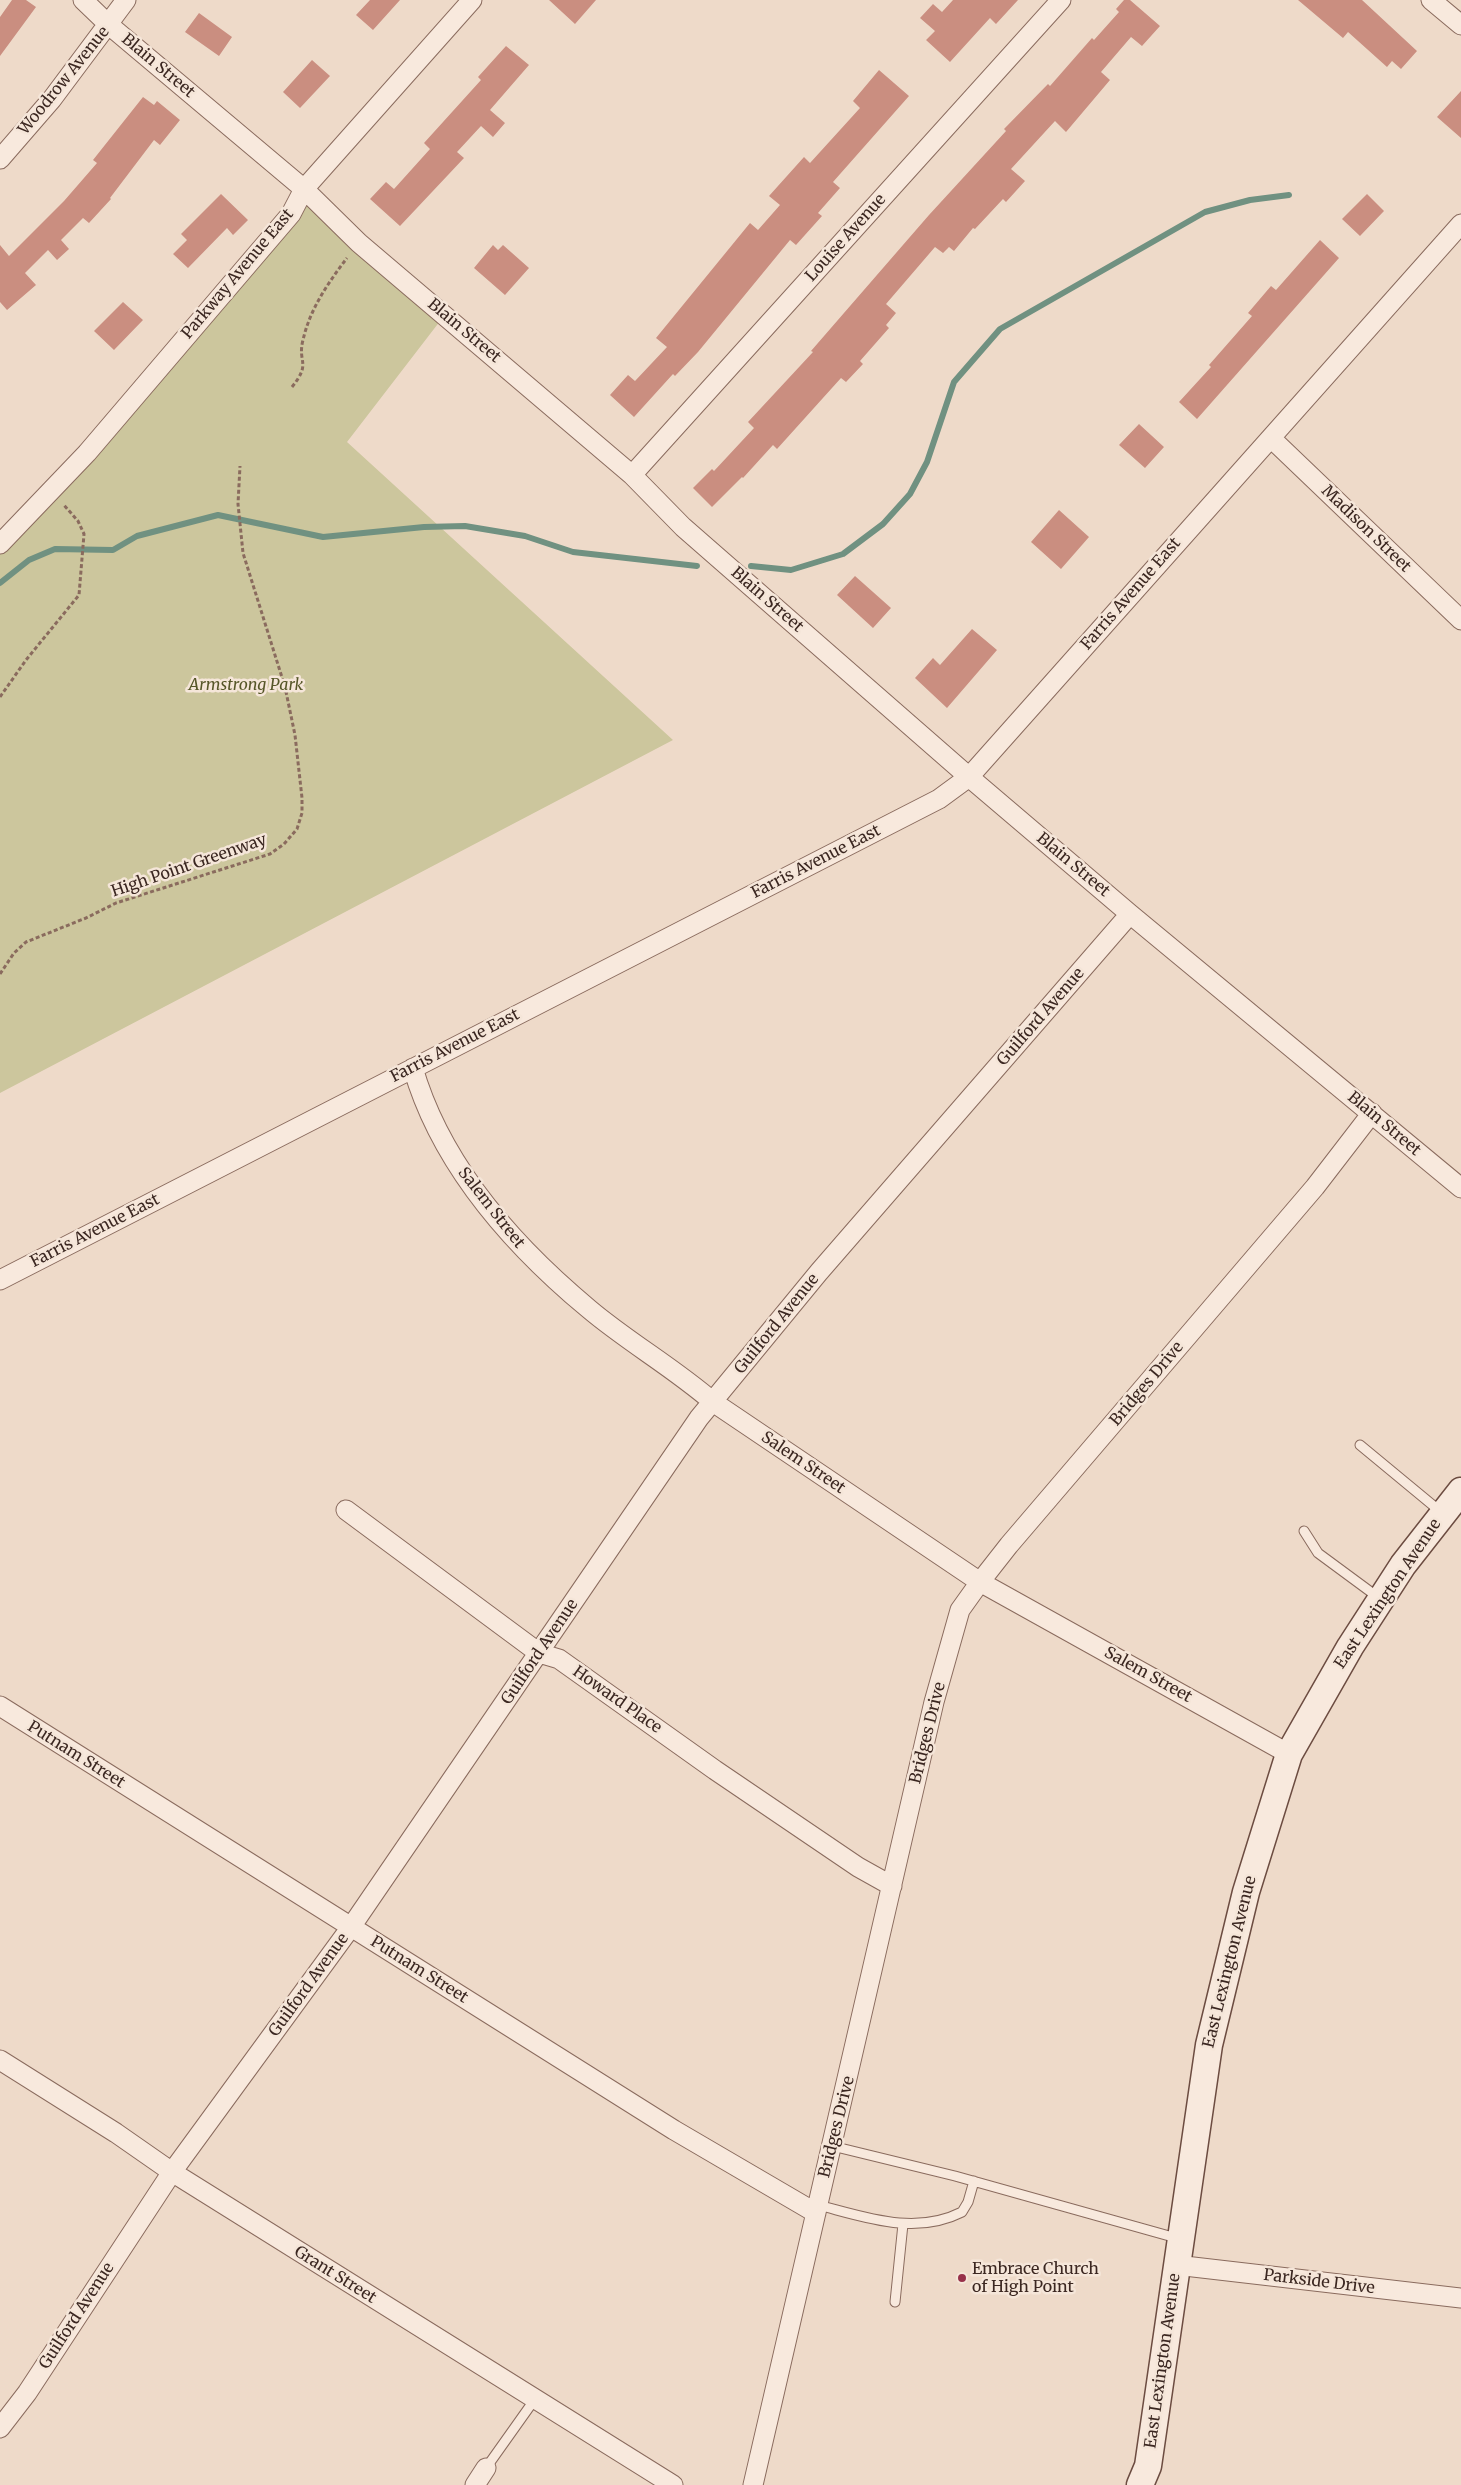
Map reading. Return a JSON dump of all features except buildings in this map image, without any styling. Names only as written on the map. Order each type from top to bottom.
[{"type":"main road","name":"East Lexington Avenue","points":[[1140,2485],[1148,2466],[1209,2045],[1246,1892],[1289,1754],[1350,1647],[1442,1513],[1461,1491]]},
{"type":"street","name":"Blain Street","points":[[83,0],[109,25],[304,189],[359,243],[632,475],[683,527],[969,777],[1130,914],[1461,1188]]},
{"type":"street","name":"Woodrow Avenue","points":[[0,160],[52,99],[126,0]]},
{"type":"street","name":"Parkway Avenue East","points":[[0,544],[87,453],[291,214],[304,189],[472,0]]},
{"type":"street","name":"Louise Avenue","points":[[632,475],[1061,0]]},
{"type":"street","points":[[1431,0],[1461,26]]},
{"type":"street","name":"Farris Avenue East","points":[[0,1280],[938,799],[969,777],[1225,488],[1272,439],[1461,224]]},
{"type":"street","name":"Madison Street","points":[[1272,439],[1461,620]]},
{"type":"street","name":"Guilford Avenue","points":[[0,2428],[27,2393],[172,2172],[351,1927],[713,1402],[819,1272],[1130,914]]},
{"type":"street","name":"Salem Street","points":[[413,1068],[420,1090],[454,1160],[491,1212],[520,1246],[590,1310],[682,1375],[713,1402],[980,1582],[1289,1754]]},
{"type":"street","name":"Bridges Drive","points":[[754,2485],[934,1702],[960,1610],[1015,1538],[1315,1187],[1372,1113]]},
{"type":"street","name":"Howard Place","points":[[346,1510],[539,1653],[559,1660],[858,1867],[892,1886]]},
{"type":"street","name":"Putnam Street","points":[[0,1706],[674,2130],[817,2209]]},
{"type":"street","name":"Grant Street","points":[[0,2060],[116,2133],[172,2172],[673,2485]]},
{"type":"street","name":"Parkside Drive","points":[[1176,2265],[1461,2298]]},
{"type":"street","points":[[475,2485],[486,2468]]},
{"type":"lane","points":[[1360,1445],[1442,1513]]},
{"type":"lane","points":[[1304,1531],[1318,1553],[1381,1600]]},
{"type":"lane","points":[[832,2146],[974,2181],[1180,2239]]},
{"type":"lane","points":[[817,2209],[903,2224],[921,2224],[962,2212],[968,2202],[974,2181]]},
{"type":"lane","points":[[895,2302],[903,2224]]},
{"type":"lane","points":[[486,2468],[535,2399]]},
{"type":"path","points":[[292,387],[301,375],[304,362],[302,342],[311,313],[328,284],[359,243]]},
{"type":"path","name":"High Point Greenway","points":[[0,974],[14,953],[26,942],[86,918],[116,903],[270,854],[284,844],[297,829],[302,813],[295,735],[285,686],[243,553],[238,504],[240,466]]},
{"type":"path","points":[[0,697],[26,660],[79,596],[84,534],[78,521],[51,491]]},
{"type":"green space","name":"Armstrong Park","points":[[304,189],[447,312],[347,442],[673,740],[0,1093],[0,544]]},
{"type":"waterway","points":[[751,566],[791,570],[843,554],[883,524],[910,494],[927,462],[954,382],[1000,329],[1205,212],[1250,200],[1289,195]]},
{"type":"waterway","points":[[0,583],[29,560],[55,549],[113,550],[137,536],[218,515],[323,537],[424,527],[465,526],[525,536],[573,552],[697,566]]},
{"type":"place","name":"Embrace Church of High Point","points":[[962,2278]]}]
